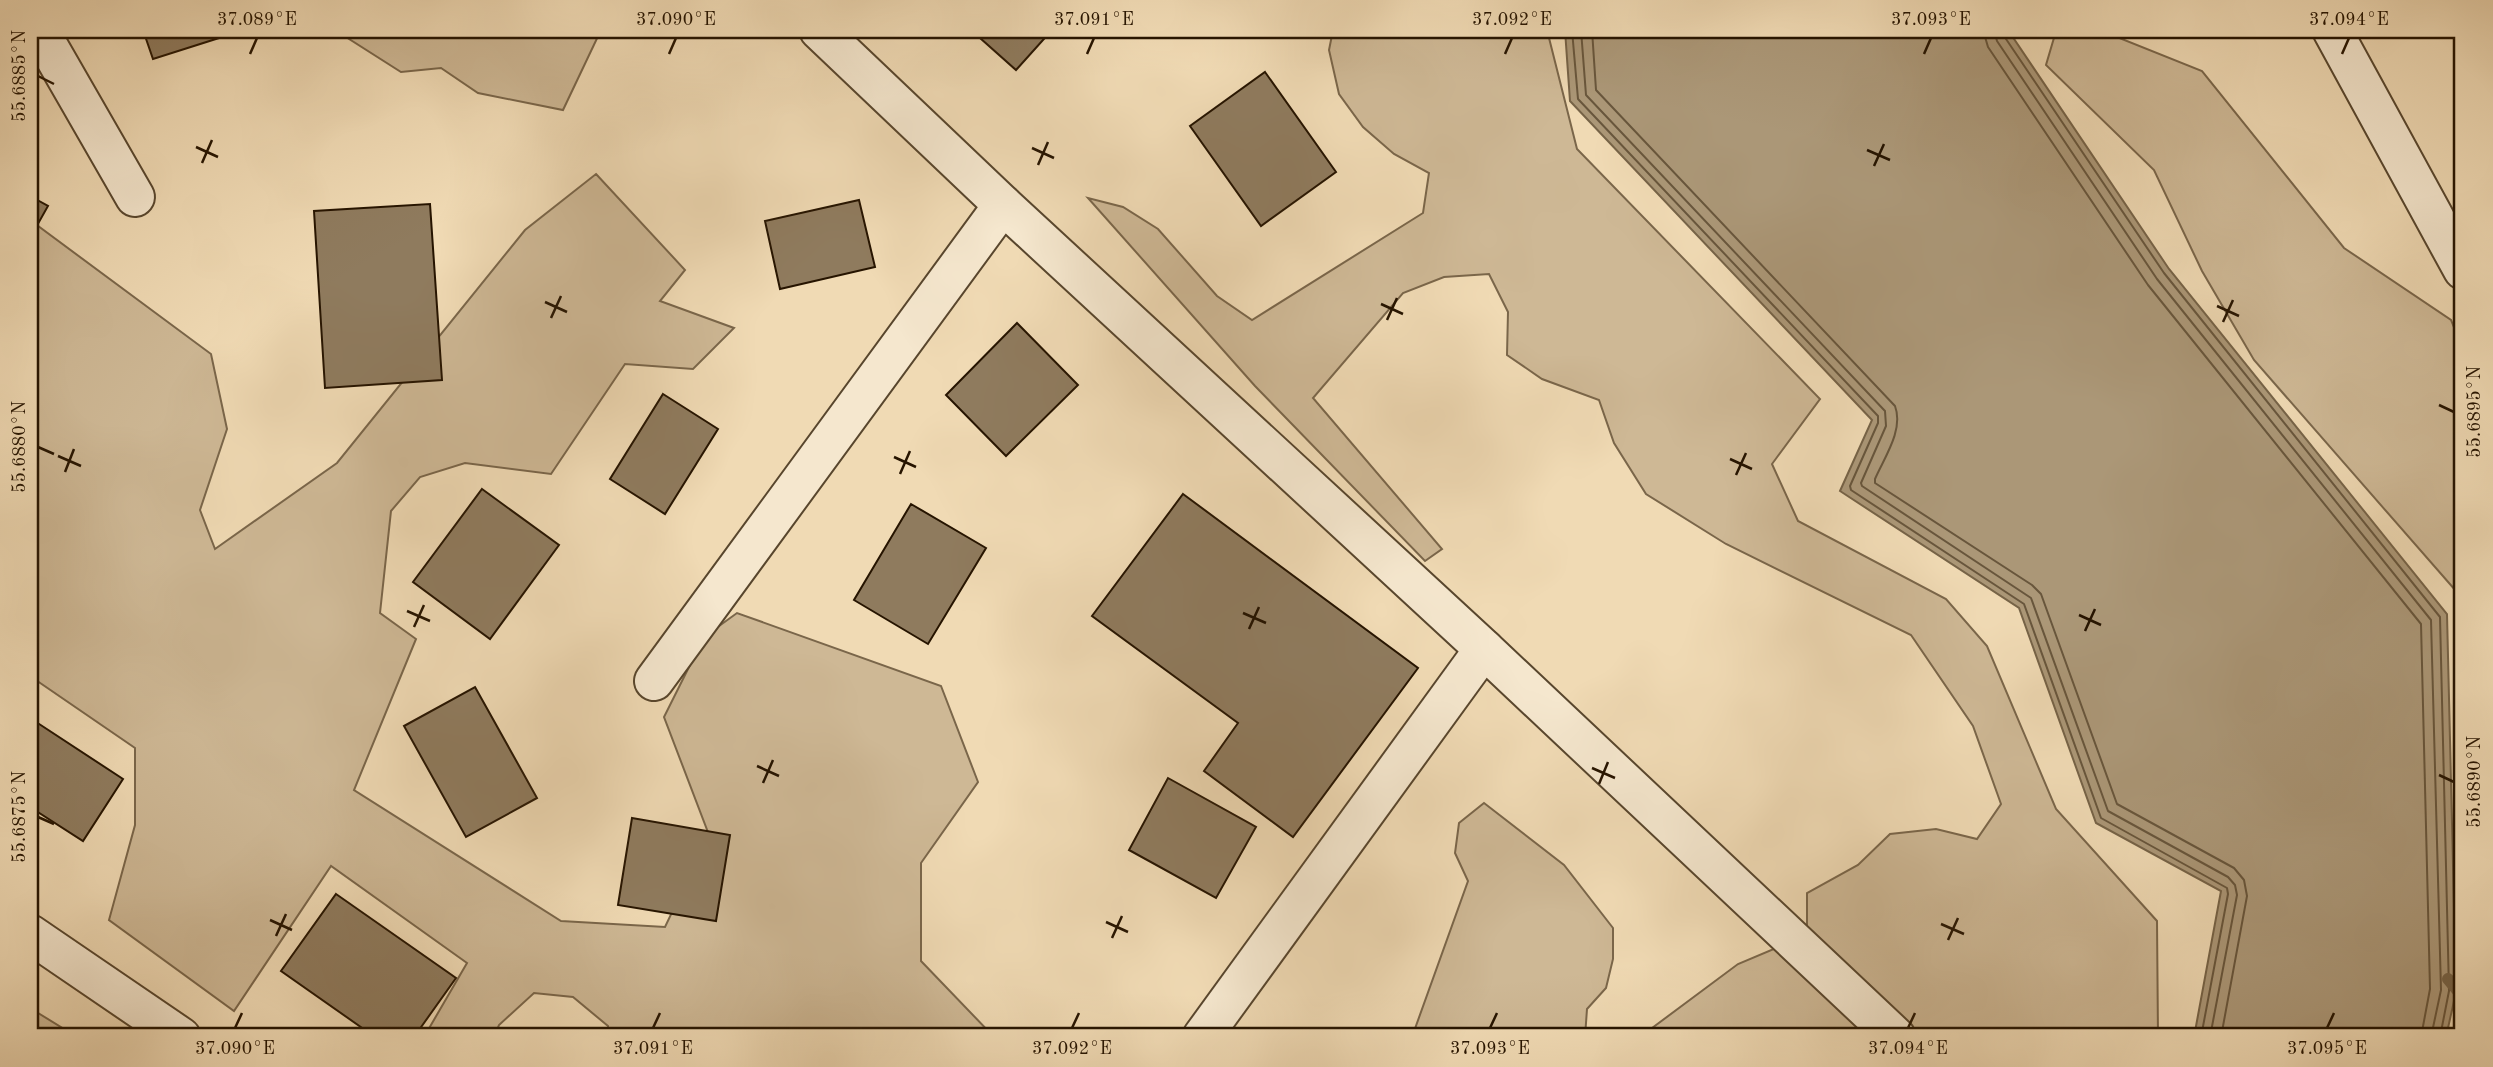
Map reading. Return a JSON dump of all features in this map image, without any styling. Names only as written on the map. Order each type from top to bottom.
[{"type":"street","points":[[39,30],[135,197]]},
{"type":"street","points":[[819,30],[1003,205],[1484,649],[1896,1037]]},
{"type":"street","points":[[2332,30],[2463,270]]},
{"type":"street","points":[[654,681],[1003,205]]},
{"type":"street","points":[[1202,1037],[1484,649]]},
{"type":"street","points":[[30,934],[181,1037]]},
{"type":"shaded area","points":[[335,30],[601,30],[563,110],[478,93],[441,68],[401,72]]},
{"type":"shaded area","points":[[1333,30],[1547,30],[1577,149],[1820,399],[1772,464],[1798,521],[1946,599],[1987,646],[2056,809],[2157,921],[2158,1037],[1640,1037],[1738,964],[1807,935],[1807,893],[1858,865],[1890,834],[1936,829],[1977,839],[2001,804],[1973,726],[1911,635],[1726,544],[1646,494],[1614,443],[1599,400],[1542,379],[1507,355],[1508,312],[1489,274],[1444,277],[1403,293],[1313,398],[1442,549],[1425,561],[1255,386],[1088,198],[1123,207],[1158,229],[1217,296],[1252,320],[1423,213],[1429,173],[1394,154],[1363,127],[1339,94],[1329,50]]},
{"type":"shaded area","points":[[2056,31],[2102,31],[2202,71],[2344,248],[2451,320],[2463,350],[2463,599],[2254,360],[2202,271],[2154,170],[2046,65]]},
{"type":"shaded area","points":[[596,174],[685,270],[660,301],[734,328],[693,369],[625,364],[551,474],[465,463],[420,477],[391,511],[380,613],[416,639],[354,790],[561,921],[665,927],[709,835],[664,717],[704,637],[737,613],[941,686],[978,782],[921,863],[921,961],[994,1037],[609,1037],[608,1026],[573,997],[534,993],[499,1025],[494,1037],[424,1037],[467,963],[331,866],[234,1011],[109,920],[135,825],[135,748],[30,676],[30,220],[211,354],[227,429],[200,510],[215,549],[337,463],[525,230]]},
{"type":"shaded area","points":[[1484,803],[1564,865],[1613,928],[1613,959],[1606,988],[1587,1009],[1585,1037],[1412,1037],[1468,881],[1455,853],[1459,823]]},
{"type":"shaded area","points":[[30,1008],[77,1037],[30,1037]]},
{"type":"water","points":[[1565,30],[2008,30],[2169,269],[2447,614],[2456,992],[2446,1037],[2194,1037],[2221,891],[2096,823],[2019,608],[1840,491],[1872,420],[1570,101]]},
{"type":"building","points":[[143,30],[217,30],[219,38],[153,59]]},
{"type":"building","points":[[971,30],[1052,30],[1016,70]]},
{"type":"building","points":[[1265,72],[1336,172],[1261,226],[1190,126]]},
{"type":"building","points":[[30,196],[48,206],[30,238]]},
{"type":"building","points":[[859,200],[875,267],[780,289],[765,221]]},
{"type":"building","points":[[430,204],[442,380],[325,388],[314,211]]},
{"type":"building","points":[[1017,323],[1078,385],[1006,456],[946,395]]},
{"type":"building","points":[[663,394],[718,429],[665,514],[610,479]]},
{"type":"building","points":[[482,489],[559,545],[490,639],[413,582]]},
{"type":"building","points":[[1183,494],[1418,668],[1293,837],[1204,771],[1238,723],[1092,616]]},
{"type":"building","points":[[911,504],[986,548],[928,644],[854,600]]},
{"type":"building","points":[[475,687],[537,798],[466,837],[404,726]]},
{"type":"building","points":[[30,718],[123,779],[83,841],[30,807]]},
{"type":"building","points":[[1168,778],[1256,827],[1216,898],[1129,850]]},
{"type":"building","points":[[632,818],[730,835],[716,921],[618,905]]},
{"type":"building","points":[[336,894],[456,978],[414,1037],[375,1037],[281,971]]},
{"type":"waterway","points":[[2448,979],[2463,997]]}]
